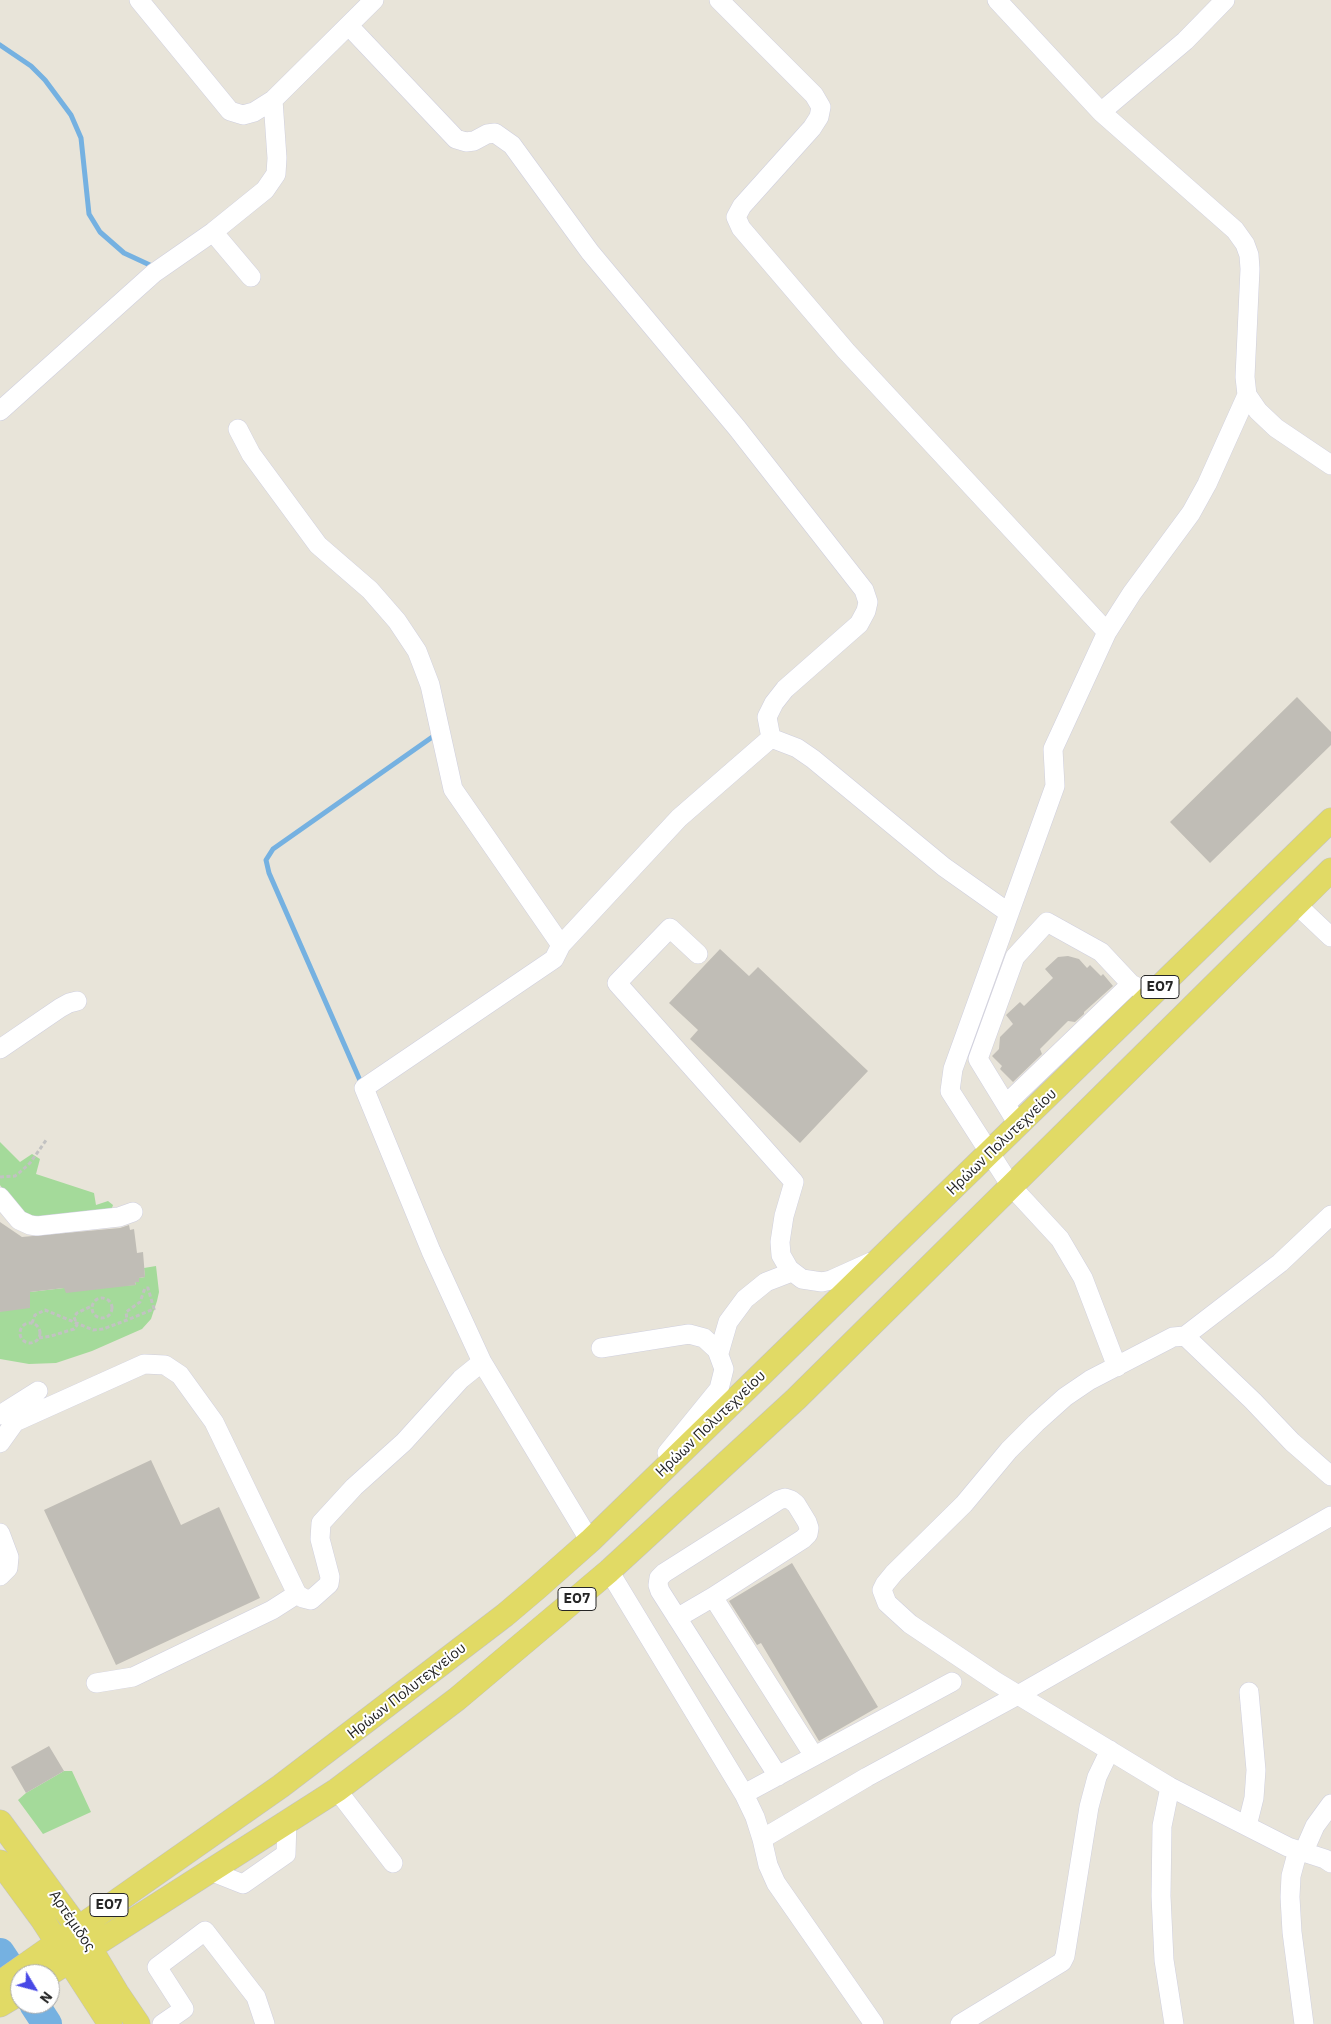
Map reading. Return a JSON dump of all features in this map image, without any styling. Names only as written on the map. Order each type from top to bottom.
[{"type":"main road","name":"Ηρώων Πολυτεχνείου","points":[[52,1962],[78,1928],[248,1810],[341,1741],[505,1615],[590,1541],[1019,1126],[1331,820]]},
{"type":"main road","name":"ΕΟ7","points":[[52,1962],[91,1947],[336,1790],[457,1699],[609,1572],[796,1399],[1331,870]]},
{"type":"main road","name":"Αρτέμιδος","points":[[0,1822],[91,1947],[117,1993],[138,2024]]},
{"type":"main road","name":"Αρτέμιδος","points":[[0,1862],[52,1962],[110,2024]]},
{"type":"main road","points":[[7,1992],[52,1962]]},
{"type":"street","points":[[138,0],[230,111],[243,115],[254,112],[273,100],[374,0]]},
{"type":"street","points":[[719,0],[814,95],[821,107],[820,117],[812,128],[742,206],[736,217],[741,228],[846,350],[1107,632]]},
{"type":"street","points":[[997,0],[1102,112],[1235,230],[1245,244],[1249,255],[1245,377],[1247,395],[1258,411],[1276,428],[1331,465]]},
{"type":"street","points":[[1102,112],[1185,41],[1225,0]]},
{"type":"street","points":[[349,26],[456,139],[466,142],[474,141],[487,134],[495,133],[512,145],[590,252],[737,428],[864,590],[868,602],[866,611],[859,624],[785,689],[774,703],[767,717],[771,738]]},
{"type":"street","points":[[2,403],[159,269],[213,232],[266,190],[276,174],[277,158],[273,100]]},
{"type":"street","points":[[213,232],[251,277]]},
{"type":"street","points":[[1117,1366],[1083,1278],[1060,1240],[1011,1186],[950,1091],[957,1053],[1054,786],[1052,749],[1107,632],[1132,593],[1191,513],[1207,484],[1247,395]]},
{"type":"street","points":[[238,430],[251,454],[318,545],[370,590],[397,621],[417,651],[430,685],[454,789],[561,945]]},
{"type":"street","points":[[771,738],[797,748],[813,759],[944,867],[1009,913]]},
{"type":"street","points":[[590,1541],[482,1362],[430,1251],[364,1088],[554,959],[561,945],[679,818],[771,738]]},
{"type":"street","points":[[1296,904],[1331,937]]},
{"type":"street","points":[[1019,1126],[978,1059],[1015,957],[1048,922],[1102,952],[1131,984],[1152,995]]},
{"type":"street","points":[[698,954],[670,928],[617,984],[794,1182],[784,1216],[780,1242],[783,1259],[792,1272],[805,1280],[822,1282],[831,1280],[884,1256]]},
{"type":"street","points":[[1006,1104],[1131,984]]},
{"type":"street","points":[[0,1049],[60,1008],[77,1001]]},
{"type":"street","points":[[0,1197],[19,1220],[37,1226],[112,1218],[133,1212]]},
{"type":"street","points":[[1331,1215],[1280,1263],[1184,1336],[1173,1337],[1090,1380],[1066,1397],[1009,1450],[964,1504],[894,1573],[883,1587],[883,1595],[887,1603],[910,1624],[966,1664],[1170,1787],[1288,1847],[1331,1862]]},
{"type":"street","points":[[719,1353],[728,1322],[744,1299],[766,1282],[792,1272]]},
{"type":"street","points":[[601,1348],[688,1334],[704,1338],[712,1344],[719,1353],[724,1369],[723,1379],[718,1392],[617,1515]]},
{"type":"street","points":[[1184,1336],[1254,1400],[1292,1442],[1331,1476]]},
{"type":"street","points":[[0,1444],[15,1422],[144,1364],[165,1365],[180,1375],[214,1422],[297,1594],[302,1598],[311,1600],[329,1584],[330,1577],[320,1539],[321,1522],[354,1487],[404,1442],[461,1379],[482,1362]]},
{"type":"street","points":[[0,1414],[38,1391]]},
{"type":"street","points":[[677,1618],[713,1597],[808,1534],[807,1522],[791,1500],[785,1498],[779,1500],[664,1573],[659,1578],[658,1585],[660,1591],[677,1618],[778,1776]]},
{"type":"street","points":[[762,1839],[874,1773],[1018,1695],[1331,1516]]},
{"type":"street","points":[[0,1533],[9,1557],[8,1568],[0,1576]]},
{"type":"street","points":[[609,1572],[744,1794],[755,1817],[768,1866],[776,1883],[874,2024]]},
{"type":"street","points":[[96,1683],[133,1678],[272,1610],[297,1594]]},
{"type":"street","points":[[713,1597],[814,1756]]},
{"type":"street","points":[[744,1794],[952,1682]]},
{"type":"street","points":[[1248,1826],[1256,1786],[1249,1692]]},
{"type":"street","points":[[960,2024],[1062,1962],[1065,1956],[1089,1807],[1097,1777],[1110,1750]]},
{"type":"street","points":[[1170,1787],[1162,1826],[1161,1896],[1164,1960],[1174,2024]]},
{"type":"street","points":[[336,1790],[393,1863]]},
{"type":"street","points":[[1304,2024],[1292,1932],[1291,1876],[1301,1851],[1315,1826],[1331,1804]]},
{"type":"street","points":[[162,2024],[184,2008],[157,1967],[205,1931],[256,1997],[265,2024]]},
{"type":"path","points":[[0,1177],[18,1174],[30,1163],[47,1139]]},
{"type":"path","points":[[32,1323],[35,1315],[45,1310],[98,1330],[127,1320],[154,1308],[148,1288],[145,1288],[140,1302],[126,1312],[127,1320]]},
{"type":"path","points":[[39,1338],[40,1329],[32,1323],[23,1325],[21,1337],[27,1342],[31,1342],[39,1338],[74,1329],[76,1322],[74,1317],[77,1313],[92,1306],[96,1301],[105,1298],[109,1301],[112,1309],[108,1316],[99,1318],[92,1306]]},
{"type":"green space","points":[[0,1142],[20,1162],[32,1154],[40,1159],[36,1174],[94,1193],[96,1205],[108,1201],[113,1205],[112,1208],[110,1211],[43,1221],[19,1211],[0,1185]]},
{"type":"green space","points":[[156,1266],[159,1292],[157,1301],[151,1319],[142,1329],[92,1351],[56,1363],[29,1364],[0,1359],[0,1312],[30,1292],[64,1288],[136,1285],[135,1282],[139,1281],[139,1278],[145,1277],[144,1268]]},
{"type":"green space","points":[[64,1771],[72,1771],[91,1812],[43,1834],[18,1800],[26,1793]]},
{"type":"building","points":[[1297,697],[1331,732],[1331,745],[1210,863],[1170,822]]},
{"type":"building","points":[[720,949],[749,976],[758,967],[868,1071],[800,1143],[690,1039],[698,1030],[669,1003]]},
{"type":"building","points":[[1068,956],[1079,959],[1087,968],[1090,965],[1101,976],[1103,974],[1113,986],[1075,1022],[1068,1021],[1040,1049],[1042,1054],[1013,1082],[1000,1069],[1002,1066],[992,1056],[999,1049],[1000,1037],[1013,1024],[1006,1015],[1020,1002],[1024,1006],[1053,978],[1045,969],[1058,957]]},
{"type":"building","points":[[0,1222],[22,1237],[120,1228],[129,1225],[130,1230],[134,1229],[137,1253],[143,1252],[145,1277],[139,1278],[139,1282],[135,1282],[136,1285],[66,1293],[64,1288],[30,1292],[30,1308],[0,1312]]},
{"type":"building","points":[[151,1460],[181,1525],[219,1507],[260,1598],[116,1665],[44,1510]]},
{"type":"building","points":[[792,1563],[878,1707],[819,1741],[761,1643],[757,1645],[729,1601]]},
{"type":"building","points":[[49,1746],[64,1771],[26,1793],[11,1767]]},
{"type":"waterway","points":[[0,45],[31,66],[45,80],[71,115],[81,138],[89,214],[100,232],[124,253],[152,266]]},
{"type":"waterway","points":[[362,1085],[269,873],[266,860],[273,849],[438,733]]},
{"type":"waterway","points":[[0,1953],[10,1968]]},
{"type":"waterway","points":[[40,2014],[47,2024]]}]
